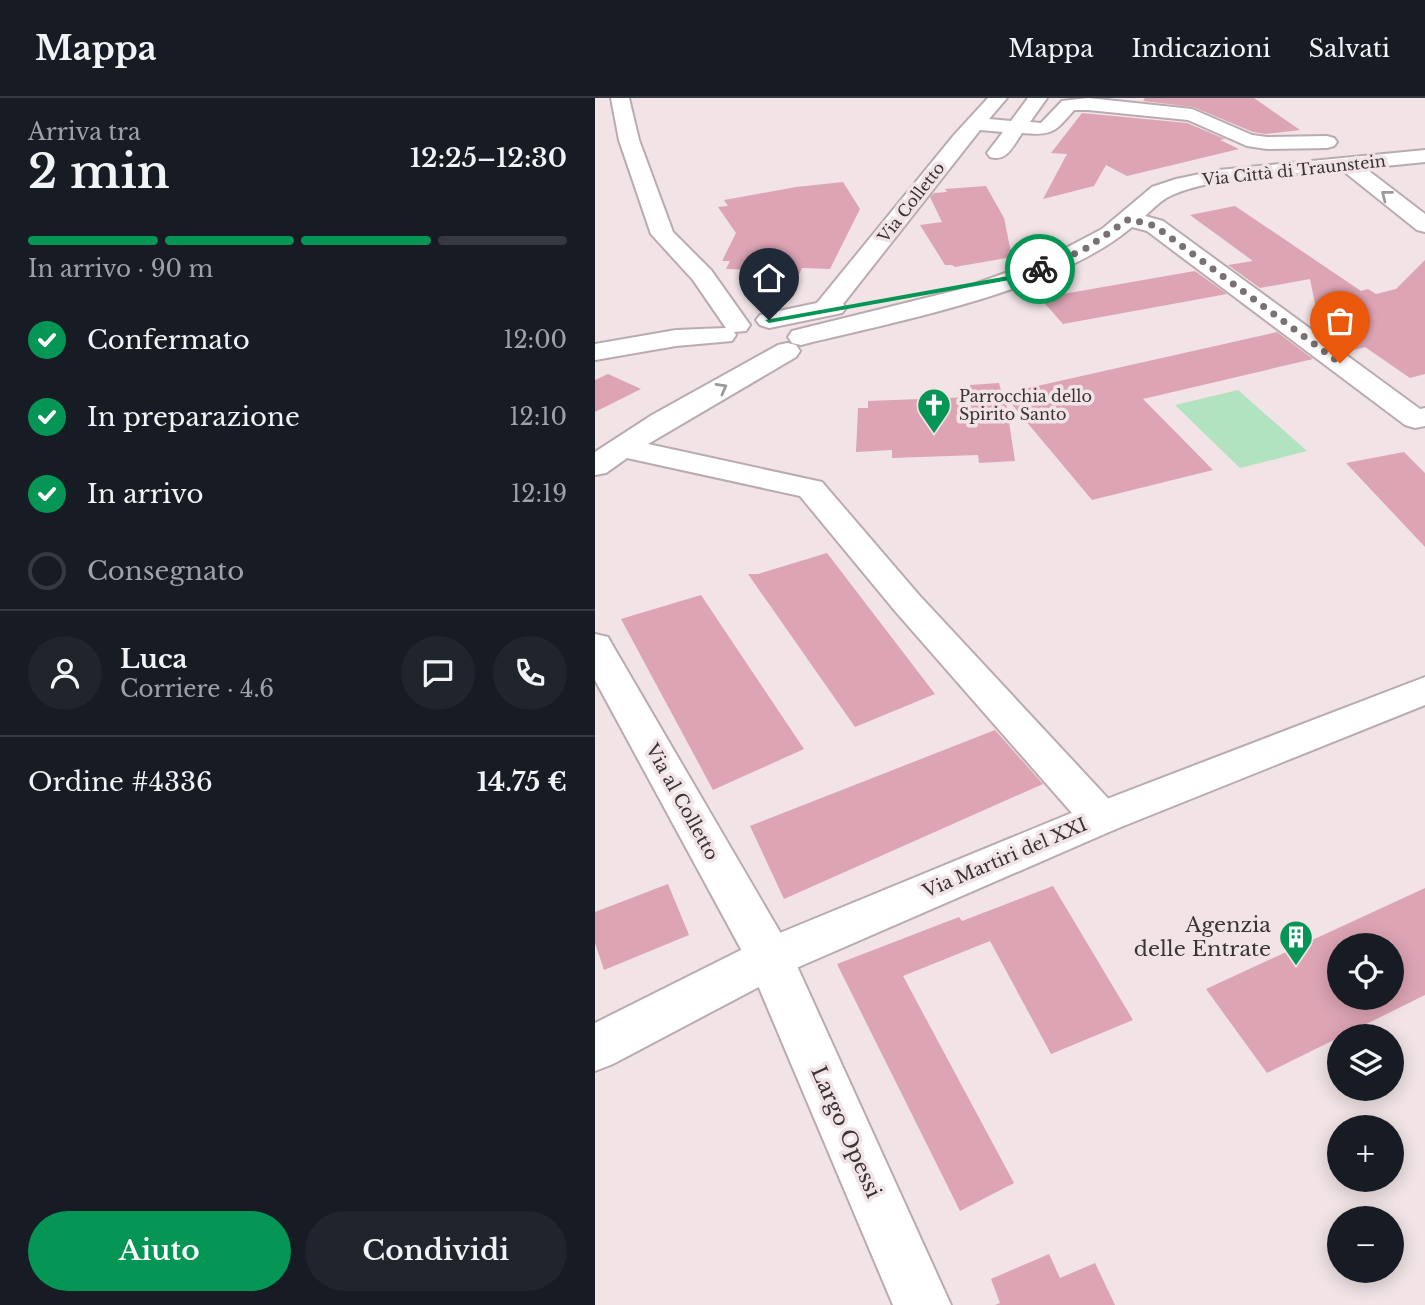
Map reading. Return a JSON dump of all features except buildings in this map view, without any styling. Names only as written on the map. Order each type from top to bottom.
[{"type":"street","points":[[620,98],[629,140],[661,234],[702,275],[720,346],[733,355],[754,358],[794,344]]},
{"type":"street","name":"Via Colletto","points":[[826,309],[998,98]]},
{"type":"street","points":[[997,153],[1038,98]]},
{"type":"street","points":[[975,124],[1033,129],[1049,127],[1069,105],[1101,106],[1192,115],[1247,140],[1268,143],[1337,142],[1349,146],[1370,162]]},
{"type":"street","name":"Via Città di Traunstein","points":[[794,344],[967,295],[1021,276],[1085,249],[1129,219],[1160,192],[1184,184],[1219,176],[1425,156]]},
{"type":"street","points":[[1347,164],[1425,225]]},
{"type":"street","points":[[1129,219],[1155,226],[1422,421]]},
{"type":"street","name":"Via Città di Traunstein","points":[[595,352],[676,338],[720,346],[769,320],[1021,276]]},
{"type":"street","points":[[769,320],[795,327],[794,344]]},
{"type":"street","points":[[595,466],[662,421],[794,344]]},
{"type":"street","points":[[662,421],[720,346]]},
{"type":"street","points":[[624,448],[811,489],[907,603],[1101,818]]},
{"type":"street","name":"Via al Colletto","points":[[595,646],[770,958]]},
{"type":"street","name":"Via Martiri del XXI","points":[[595,1048],[770,958],[1101,818],[1425,690]]},
{"type":"street","name":"Largo Opessi","points":[[770,958],[922,1305]]},
{"type":"green space","points":[[1238,390],[1307,451],[1240,468],[1175,405]]},
{"type":"way so far","points":[[1040,269],[1085,249],[1129,219],[1146,222],[1340,363]]},
{"type":"place","name":"Parrocchia dello Spirito Santo","points":[[934,435]]},
{"type":"place","name":"Agenzia delle Entrate","points":[[1296,967]]},
{"type":"route","points":[[769,320],[1021,276],[1040,269]]}]
